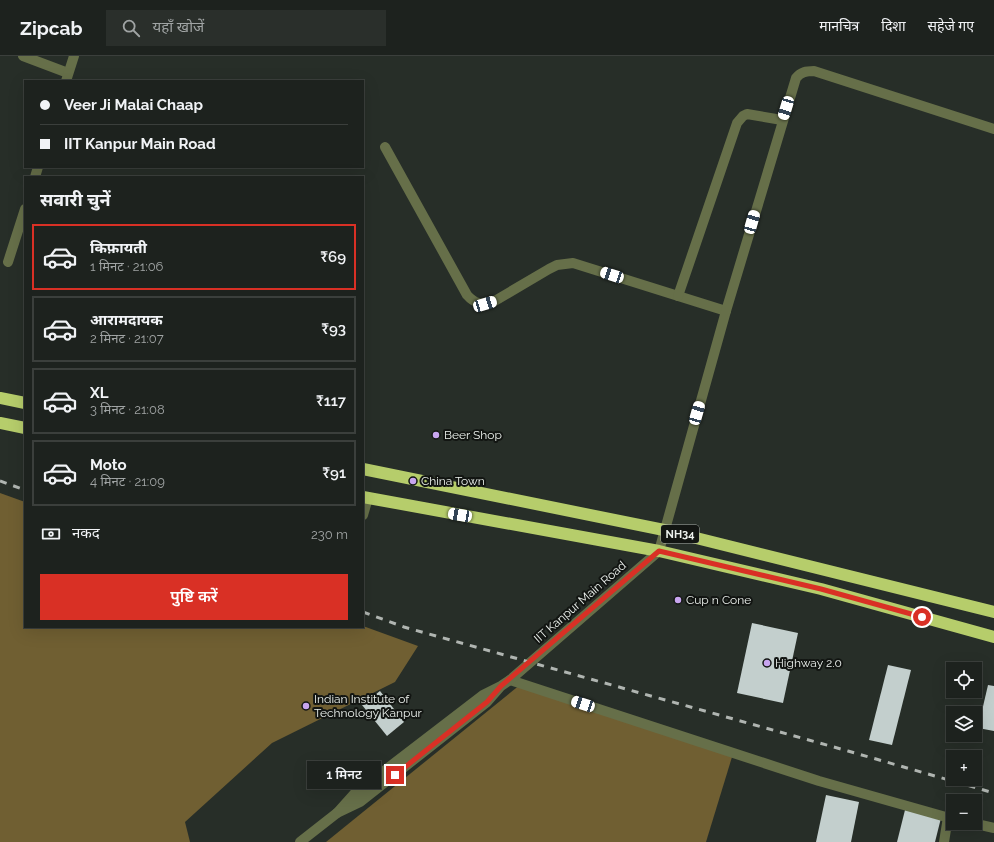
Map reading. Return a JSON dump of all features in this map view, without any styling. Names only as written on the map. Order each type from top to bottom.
[{"type":"highway","points":[[0,398],[24,402]]},
{"type":"highway","points":[[0,423],[24,428]]},
{"type":"highway","name":"NH34","points":[[364,469],[664,530],[994,612]]},
{"type":"highway","name":"NH34","points":[[365,498],[659,551],[821,589],[994,637]]},
{"type":"street","points":[[23,56],[67,77],[74,56]]},
{"type":"street","points":[[659,551],[726,311],[782,120],[796,78],[806,71],[814,71],[994,129]]},
{"type":"street","points":[[678,296],[737,123],[747,114],[782,120]]},
{"type":"street","points":[[385,147],[468,295],[472,300],[479,304],[493,302],[557,265],[573,262],[726,311]]},
{"type":"street","points":[[8,262],[24,212]]},
{"type":"street","name":"IIT Kanpur Main Road","points":[[300,842],[337,813],[366,797],[487,702],[501,686],[510,680],[659,551]]},
{"type":"street","points":[[510,680],[819,781],[946,817]]},
{"type":"street","points":[[982,825],[994,828]]},
{"type":"street","points":[[944,842],[948,830]]},
{"type":"shaded area","points":[[0,493],[24,502],[24,628],[364,628],[364,626],[418,646],[395,682],[272,743],[185,822],[190,842],[0,842]]},
{"type":"shaded area","points":[[521,684],[732,757],[706,842],[326,842]]},
{"type":"building","name":"Highway 2.0","points":[[752,623],[798,633],[783,703],[737,693]]},
{"type":"building","points":[[888,665],[911,670],[892,745],[869,740]]},
{"type":"building","points":[[988,685],[994,686],[994,731],[982,729],[982,711]]},
{"type":"building","points":[[380,691],[404,722],[387,736],[362,705]]},
{"type":"building","points":[[826,795],[859,802],[851,842],[816,842]]},
{"type":"building","points":[[905,810],[941,818],[935,842],[897,842]]},
{"type":"railway","points":[[0,481],[24,490]]},
{"type":"railway","points":[[364,612],[404,627],[994,793]]},
{"type":"place","name":"Beer Shop","points":[[436,435]]},
{"type":"place","name":"China Town","points":[[413,481]]},
{"type":"place","name":"Cup n Cone","points":[[678,600]]},
{"type":"place","name":"Highway 2.0","points":[[767,663]]},
{"type":"place","name":"Indian Institute of Technology Kanpur","points":[[306,706]]},
{"type":"route","points":[[395,775],[487,702],[501,686],[510,680],[659,551],[821,589],[922,617]]}]
